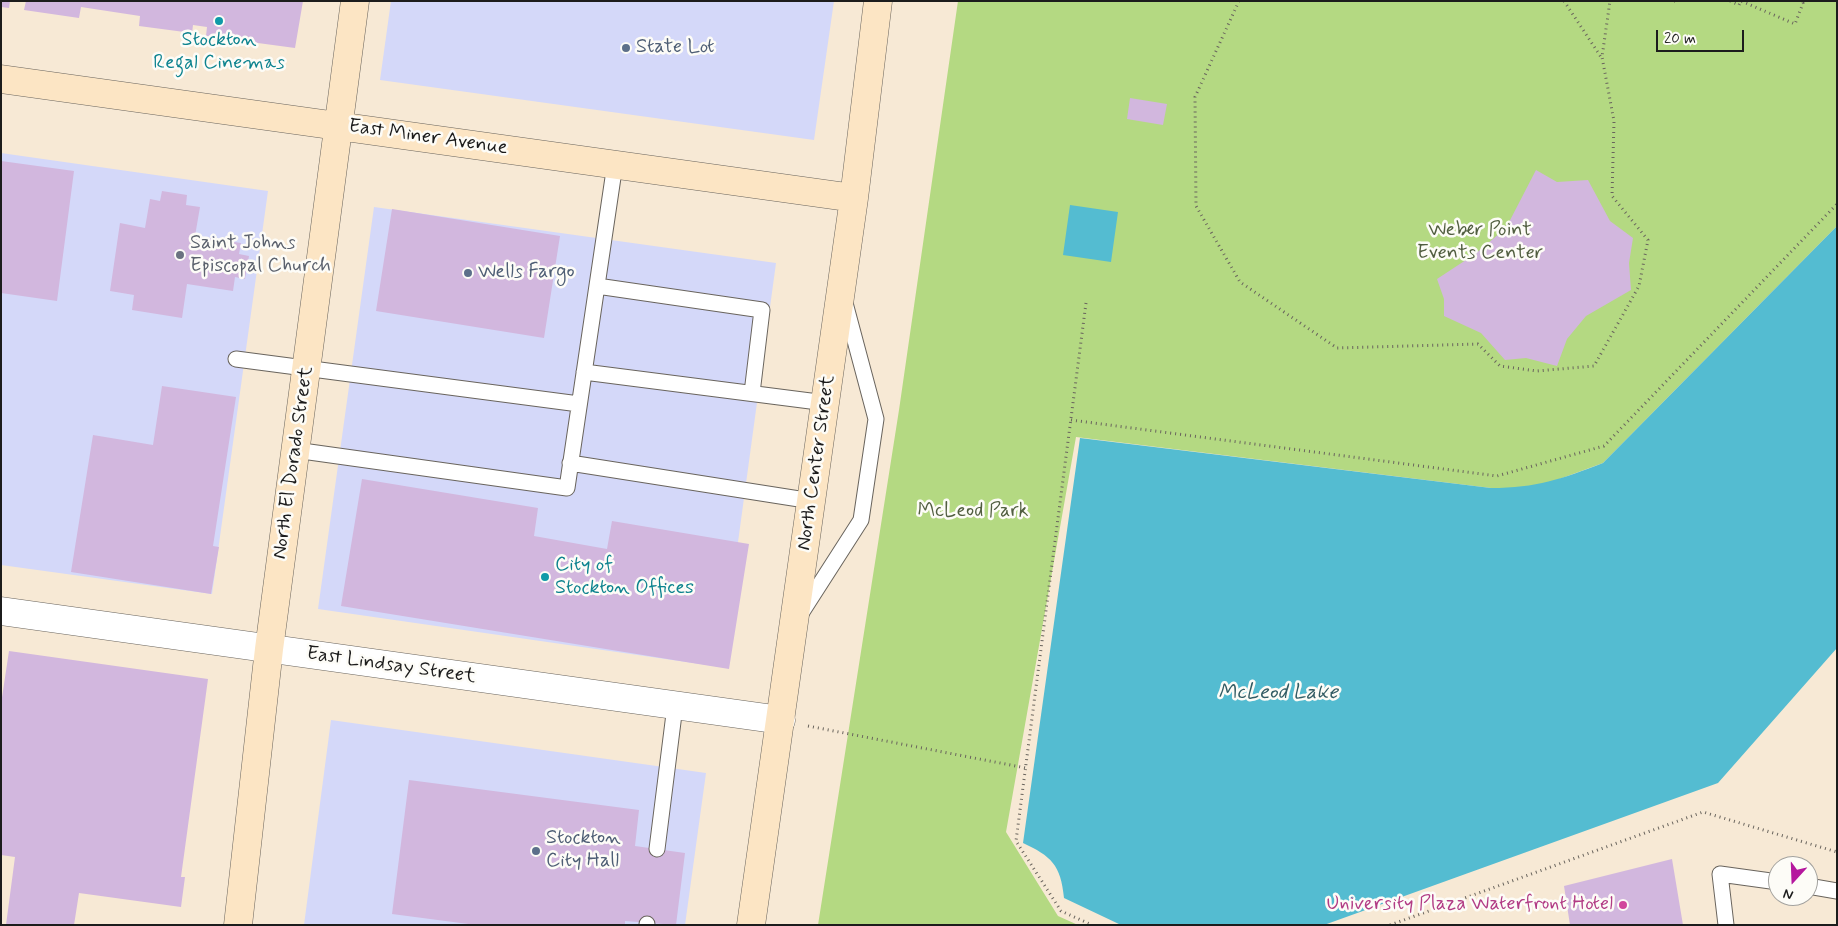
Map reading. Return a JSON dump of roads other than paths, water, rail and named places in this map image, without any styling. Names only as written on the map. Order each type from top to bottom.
[{"type":"main road","name":"North El Dorado Street","points":[[238,925],[269,649],[355,1]]},
{"type":"main road","name":"North Center Street","points":[[751,925],[826,403],[878,1]]},
{"type":"main road","name":"East Miner Avenue","points":[[1,79],[854,198]]},
{"type":"street","name":"East Lindsay Street","points":[[1,611],[781,720]]},
{"type":"lane","points":[[296,450],[567,488],[615,164]]},
{"type":"lane","points":[[597,286],[762,310],[752,393]]},
{"type":"lane","points":[[794,624],[861,520],[875,428],[876,419],[841,288]]},
{"type":"lane","points":[[236,359],[578,404]]},
{"type":"lane","points":[[584,372],[826,403]]},
{"type":"lane","points":[[570,463],[812,501]]},
{"type":"lane","points":[[657,849],[675,706]]},
{"type":"lane","points":[[1726,925],[1720,874],[1768,881]]},
{"type":"lane","points":[[1818,887],[1837,890]]},
{"type":"water","points":[[1070,205],[1118,212],[1111,262],[1063,255]]},
{"type":"water","name":"McLeod Lake","points":[[1837,226],[1837,648],[1718,783],[1324,925],[1121,925],[1064,898],[1060,877],[1053,863],[1041,852],[1023,843],[1080,438],[1491,488],[1507,488],[1548,482],[1603,463]]},
{"type":"place","name":"Stockton Regal Cinemas","points":[[219,21]]},
{"type":"place","name":"State Lot","points":[[626,48]]},
{"type":"place","name":"Saint Johns Episcopal Church","points":[[180,255]]},
{"type":"place","name":"Wells Fargo","points":[[468,273]]},
{"type":"place","name":"City of Stockton Offices","points":[[545,577]]},
{"type":"place","name":"Stockton City Hall","points":[[536,851]]},
{"type":"place","name":"University Plaza Waterfront Hotel","points":[[1623,905]]},
{"type":"park label","name":"Weber Point Events Center","points":[[1480,242]]},
{"type":"park label","name":"McLeod Park","points":[[973,512]]}]
